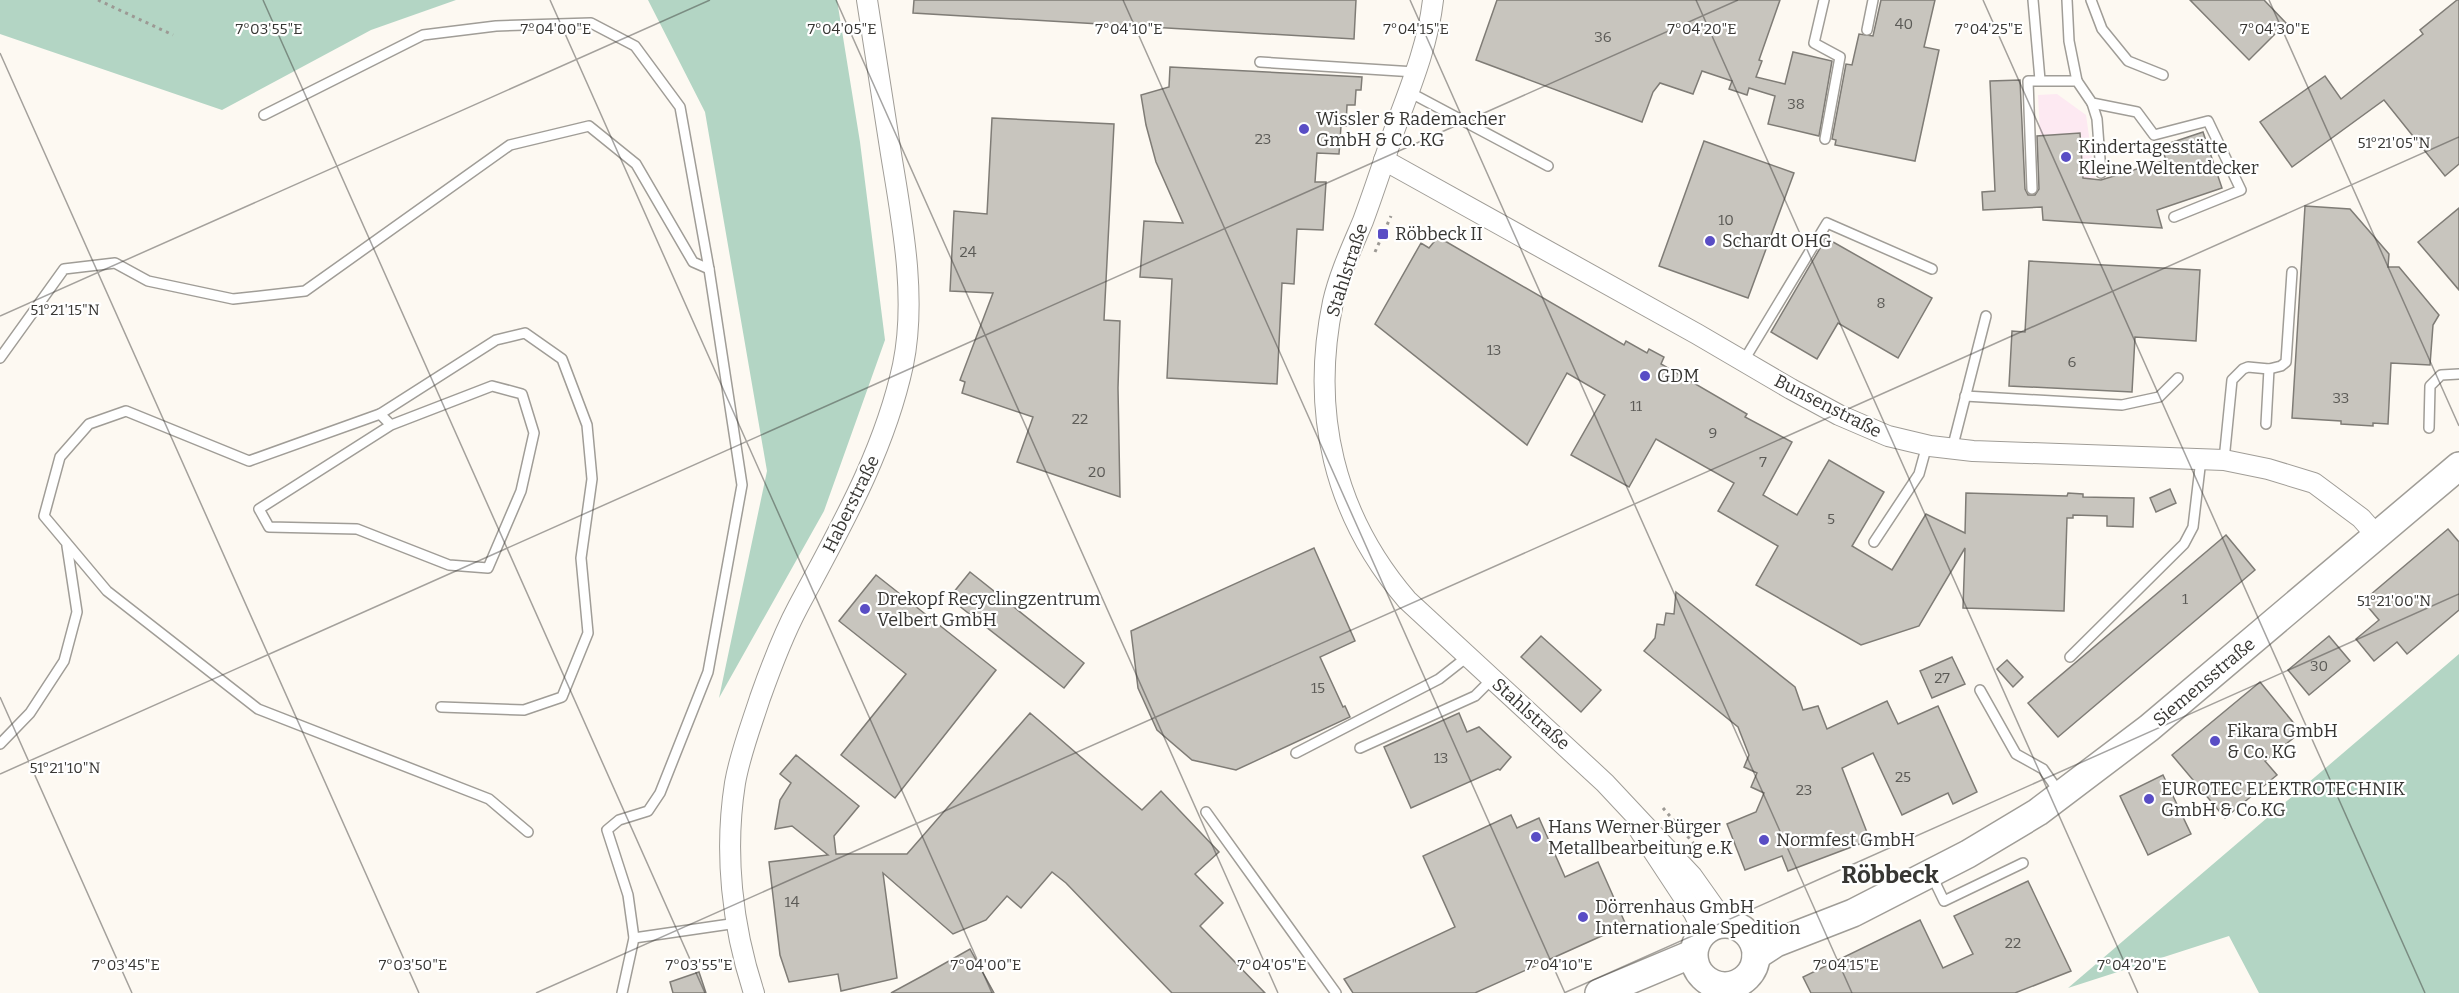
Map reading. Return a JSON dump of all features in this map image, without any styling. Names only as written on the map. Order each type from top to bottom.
[{"type":"street","name":"Haberstraße","points":[[754,993],[746,969],[731,889],[731,828],[735,782],[747,737],[776,652],[823,563],[880,445],[898,389],[904,361],[907,310],[906,258],[867,0]]},
{"type":"street","name":"Stahlstraße","points":[[1433,0],[1426,36],[1409,92],[1333,300],[1323,376],[1326,429],[1344,494],[1365,542],[1381,568],[1407,600],[1575,753],[1692,876],[1729,958],[1765,993]]},
{"type":"street","name":"Bunsenstraße","points":[[1384,160],[1839,415],[1888,436],[1973,452],[2224,460],[2291,474],[2314,483],[2361,518],[2377,536]]},
{"type":"street","name":"Siemensstraße","points":[[1599,993],[1729,958],[1776,943],[1853,913],[1994,839],[2061,795],[2149,728],[2459,466]]},
{"type":"street","name":"Siemensstraße","points":[[1624,993],[1679,978],[1729,958]]},
{"type":"lane","points":[[1824,0],[1814,43],[1840,57],[1825,139]]},
{"type":"lane","points":[[1867,30],[1873,0]]},
{"type":"lane","points":[[2033,0],[2040,80]]},
{"type":"lane","points":[[2067,0],[2068,41],[2078,81],[2097,119],[2101,173]]},
{"type":"lane","points":[[2091,0],[2102,29],[2128,61],[2163,75]]},
{"type":"lane","points":[[264,115],[423,35],[496,26],[591,23],[635,46],[680,107],[709,269],[742,485],[708,672],[660,793],[648,811],[619,820],[607,830],[628,895],[634,938],[622,993]]},
{"type":"lane","points":[[1260,62],[1415,72]]},
{"type":"lane","points":[[2032,189],[2028,81],[2078,81]]},
{"type":"lane","points":[[1409,92],[1548,166]]},
{"type":"lane","points":[[2091,103],[2137,112],[2154,135],[2208,121],[2241,190],[2174,217]]},
{"type":"lane","points":[[0,358],[63,269],[115,263],[148,281],[232,299],[304,291],[510,145],[589,126],[636,164],[693,262],[709,269]]},
{"type":"lane","points":[[1743,362],[1827,222],[1932,269]]},
{"type":"lane","points":[[2224,460],[2232,380],[2237,373],[2248,367],[2269,369],[2286,362],[2292,272]]},
{"type":"lane","points":[[1952,449],[1986,316]]},
{"type":"lane","points":[[441,707],[524,710],[562,697],[588,633],[580,558],[592,479],[587,425],[562,359],[525,333],[496,340],[380,414],[249,461],[126,411],[89,423],[60,457],[45,516],[107,591],[258,709],[489,799],[528,832]]},
{"type":"lane","points":[[2266,423],[2269,369]]},
{"type":"lane","points":[[2429,428],[2430,386],[2441,375],[2459,374]]},
{"type":"lane","points":[[1965,396],[2122,405],[2159,397],[2178,378]]},
{"type":"lane","points":[[492,386],[522,394],[534,433],[521,491],[488,568],[448,565],[357,529],[269,527],[259,509],[391,425],[492,386]]},
{"type":"lane","points":[[380,414],[391,425]]},
{"type":"lane","points":[[1874,542],[1919,474],[1927,445]]},
{"type":"lane","points":[[2070,657],[2184,544],[2193,527],[2201,459]]},
{"type":"lane","points":[[0,744],[30,713],[64,661],[77,612],[67,543]]},
{"type":"lane","points":[[1296,753],[1439,679],[1467,657]]},
{"type":"lane","points":[[1360,748],[1475,696],[1492,679]]},
{"type":"lane","points":[[1980,690],[2016,754],[2043,769],[2061,795]]},
{"type":"lane","points":[[1206,812],[1336,993]]},
{"type":"lane","points":[[1930,872],[1944,901],[2023,863]]},
{"type":"lane","points":[[634,938],[737,923]]},
{"type":"path","points":[[98,0],[173,35]]},
{"type":"path","points":[[1375,252],[1391,216]]},
{"type":"path","points":[[1663,808],[1695,845]]},
{"type":"shaded area","name":"Kindertagesstätte Kleine Weltentdecker","points":[[2057,94],[2086,115],[2095,178],[2040,182],[2037,136],[2040,135],[2038,95]]},
{"type":"green space","points":[[0,0],[456,0],[371,30],[222,110],[0,34]]},
{"type":"green space","points":[[648,0],[837,0],[860,142],[885,340],[824,511],[719,698],[767,471],[705,112]]},
{"type":"green space","points":[[2459,654],[2459,993],[2259,993],[2229,936],[2068,988]]},
{"type":"building","points":[[914,0],[1356,0],[1354,39],[913,13]]},
{"type":"building","points":[[1497,0],[1780,0],[1759,60],[1762,61],[1756,77],[1785,84],[1793,52],[1832,61],[1819,136],[1768,124],[1775,96],[1749,88],[1747,95],[1729,89],[1732,81],[1702,71],[1693,94],[1660,83],[1653,92],[1642,122],[1476,60]]},
{"type":"building","points":[[1881,0],[1935,0],[1924,47],[1939,50],[1915,161],[1835,145],[1836,140],[1832,139],[1846,64],[1852,65],[1859,34],[1873,36]]},
{"type":"building","points":[[2190,0],[2264,0],[2286,23],[2249,60]]},
{"type":"building","points":[[2459,0],[2459,164],[2445,176],[2384,100],[2292,167],[2260,122],[2325,76],[2341,99],[2423,34],[2420,30]]},
{"type":"building","points":[[1170,67],[1362,77],[1361,90],[1356,90],[1355,105],[1347,105],[1346,126],[1341,126],[1339,154],[1317,153],[1315,182],[1326,182],[1323,230],[1297,229],[1294,284],[1282,283],[1277,384],[1167,378],[1172,279],[1140,277],[1144,221],[1183,223],[1156,162],[1141,95],[1169,87]]},
{"type":"building","points":[[2020,80],[2025,189],[2028,195],[2035,195],[2039,189],[2037,136],[2080,133],[2083,178],[2101,180],[2166,160],[2161,146],[2203,132],[2222,188],[2157,210],[2162,228],[2043,220],[2042,207],[1983,210],[1982,192],[1995,191],[1990,81]]},
{"type":"building","points":[[992,118],[1114,124],[1104,320],[1120,321],[1118,388],[1120,497],[1017,462],[1033,417],[962,393],[965,382],[960,380],[993,293],[950,291],[954,211],[987,214]]},
{"type":"building","points":[[1704,141],[1794,173],[1748,298],[1659,266]]},
{"type":"building","points":[[2305,206],[2350,209],[2389,254],[2388,267],[2399,267],[2439,315],[2433,325],[2430,365],[2391,363],[2388,424],[2373,423],[2373,426],[2341,424],[2341,421],[2292,418]]},
{"type":"building","points":[[2459,208],[2459,290],[2418,242]]},
{"type":"building","points":[[1438,237],[1624,345],[1626,341],[1647,353],[1649,349],[1664,357],[1661,364],[1747,414],[1745,417],[1792,442],[1763,495],[1797,515],[1829,460],[1884,492],[1852,546],[1892,570],[1926,514],[1965,533],[1966,493],[2067,496],[2068,493],[2083,494],[2083,497],[2134,498],[2133,527],[2107,526],[2107,516],[2073,515],[2073,518],[2067,518],[2064,611],[1963,608],[1965,548],[1919,626],[1861,645],[1756,585],[1778,546],[1718,511],[1734,483],[1656,439],[1629,487],[1571,455],[1605,395],[1567,373],[1527,445],[1375,324],[1421,243],[1429,248]]},
{"type":"building","points":[[1826,238],[1932,298],[1898,358],[1838,323],[1817,359],[1771,332]]},
{"type":"building","points":[[2029,261],[2200,270],[2196,341],[2135,337],[2132,392],[2009,386],[2012,331],[2025,332]]},
{"type":"building","points":[[2170,489],[2176,503],[2156,512],[2150,498]]},
{"type":"building","points":[[2448,529],[2459,542],[2459,610],[2407,654],[2397,642],[2374,661],[2356,639],[2379,620],[2363,601]]},
{"type":"building","points":[[2226,535],[2255,570],[2058,737],[2028,703]]},
{"type":"building","points":[[1314,548],[1355,641],[1320,657],[1350,717],[1236,770],[1192,760],[1157,730],[1138,688],[1131,631]]},
{"type":"building","points":[[970,572],[1084,663],[1064,688],[949,598]]},
{"type":"building","points":[[876,575],[996,670],[895,798],[841,755],[906,674],[839,621]]},
{"type":"building","points":[[1676,592],[1795,687],[1803,710],[1818,706],[1827,729],[1887,701],[1898,724],[1938,706],[1977,792],[1953,804],[1948,793],[1902,815],[1873,753],[1842,768],[1870,840],[1788,871],[1782,856],[1745,870],[1727,824],[1756,812],[1764,793],[1751,787],[1757,773],[1744,767],[1749,755],[1738,727],[1644,651],[1655,638],[1657,624],[1664,625],[1666,613],[1674,614]]},
{"type":"building","points":[[1541,636],[1601,690],[1581,712],[1521,657]]},
{"type":"building","points":[[2329,636],[2350,661],[2309,695],[2288,670]]},
{"type":"building","points":[[1952,657],[1965,684],[1932,698],[1920,671]]},
{"type":"building","points":[[2007,660],[2023,677],[2013,687],[1997,669]]},
{"type":"building","points":[[2260,682],[2301,732],[2265,761],[2277,775],[2225,818],[2172,755]]},
{"type":"building","points":[[1030,713],[1142,810],[1161,791],[1219,852],[1195,874],[1223,903],[1200,926],[1265,993],[1172,993],[1066,883],[1052,872],[1021,908],[1007,896],[986,920],[953,934],[883,873],[897,978],[841,991],[838,974],[789,982],[780,955],[769,862],[828,855],[792,826],[775,829],[780,800],[791,783],[780,774],[796,755],[859,806],[834,836],[836,854],[907,854]]},
{"type":"building","points":[[1459,713],[1467,732],[1479,727],[1511,757],[1500,770],[1411,808],[1384,747]]},
{"type":"building","points":[[2163,775],[2191,834],[2148,855],[2120,796]]},
{"type":"building","points":[[1511,815],[1517,828],[1539,818],[1565,877],[1598,862],[1626,925],[1475,993],[1353,993],[1344,979],[1455,927],[1423,856]]},
{"type":"building","points":[[2028,881],[2071,971],[2015,993],[1811,993],[1803,977],[1920,920],[1943,968],[1973,954],[1954,916]]},
{"type":"building","points":[[970,949],[994,993],[891,993],[926,974]]},
{"type":"building","points":[[699,972],[706,993],[673,993],[670,982]]},
{"type":"place","name":"Wissler & Rademacher GmbH & Co. KG","points":[[1304,129]]},
{"type":"place","name":"Kindertagesstätte Kleine Weltentdecker","points":[[2066,157]]},
{"type":"place","name":"Röbbeck II","points":[[1383,234]]},
{"type":"place","name":"Schardt OHG","points":[[1710,241]]},
{"type":"place","name":"GDM","points":[[1645,376]]},
{"type":"place","name":"Drekopf Recyclingzentrum Velbert GmbH","points":[[865,609]]},
{"type":"place","name":"Fikara GmbH & Co. KG","points":[[2215,741]]},
{"type":"place","name":"EUROTEC ELEKTROTECHNIK GmbH & Co.KG","points":[[2149,799]]},
{"type":"place","name":"Hans Werner Bürger Metallbearbeitung e.K","points":[[1536,837]]},
{"type":"place","name":"Normfest GmbH","points":[[1764,840]]},
{"type":"place","name":"Dörrenhaus GmbH Internationale Spedition","points":[[1583,917]]},
{"type":"district","name":"Röbbeck","points":[[1890,875]]}]
